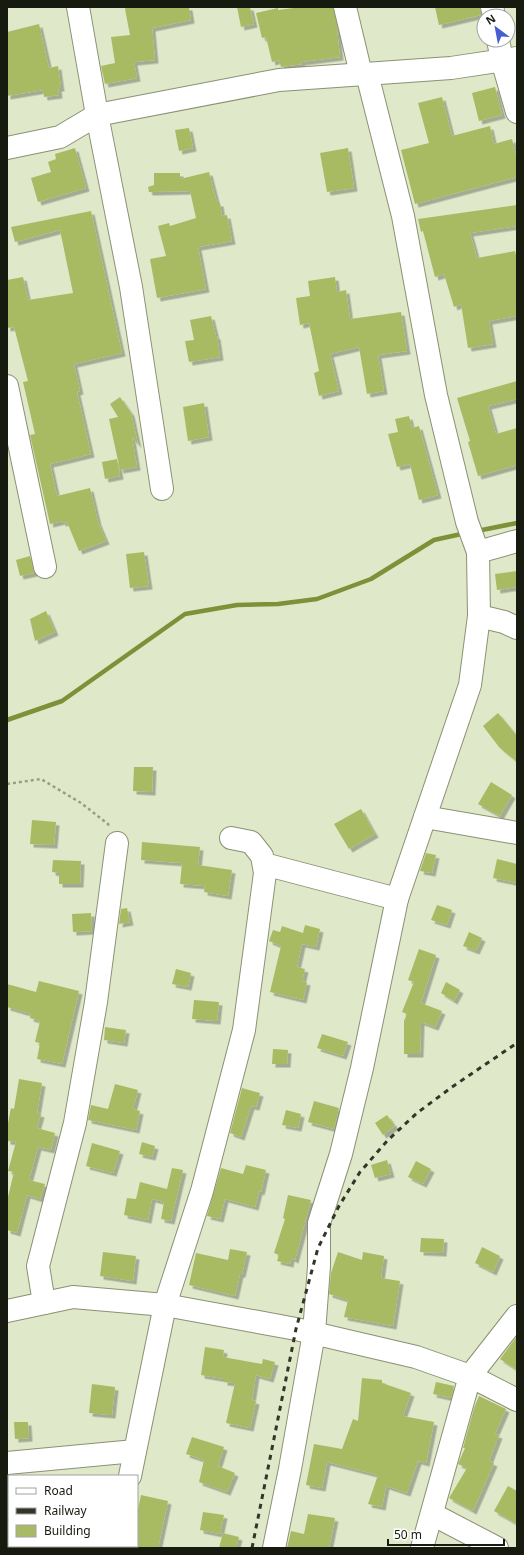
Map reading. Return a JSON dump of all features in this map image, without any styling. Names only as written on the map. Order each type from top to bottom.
[{"type":"street","points":[[78,7],[97,116],[131,287],[162,489]]},
{"type":"street","points":[[274,1548],[290,1469],[314,1333],[319,1223],[341,1154],[362,1068],[397,899],[470,685],[480,616],[473,539],[436,395],[403,216],[345,7]]},
{"type":"street","points":[[7,148],[60,137],[97,116],[279,80],[451,68],[506,53],[517,112]]},
{"type":"street","points":[[7,386],[45,567]]},
{"type":"street","points":[[473,539],[517,541]]},
{"type":"street","points":[[480,616],[504,622],[517,628]]},
{"type":"street","points":[[425,818],[517,833]]},
{"type":"street","points":[[130,1475],[165,1305],[202,1191],[244,1030],[265,872],[262,856],[251,842],[231,838]]},
{"type":"street","points":[[44,1303],[38,1266],[75,1123],[96,1002],[117,843]]},
{"type":"street","points":[[264,864],[397,899]]},
{"type":"street","points":[[7,1311],[73,1297],[165,1305],[314,1333],[416,1357],[470,1376],[517,1400]]},
{"type":"street","points":[[422,1548],[470,1376],[517,1316]]},
{"type":"street","points":[[7,1463],[135,1451]]},
{"type":"street","points":[[432,1514],[497,1548]]},
{"type":"path","points":[[7,784],[41,779],[57,787],[108,824],[117,843]]},
{"type":"building","points":[[126,7],[189,7],[191,20],[152,28],[155,60],[134,62],[137,78],[105,84],[101,66],[115,63],[111,37],[130,35],[125,9]]},
{"type":"building","points":[[237,7],[250,7],[254,24],[241,27]]},
{"type":"building","points":[[302,7],[333,7],[338,30],[340,57],[301,62],[302,64],[281,67],[279,60],[272,62],[266,37],[262,38],[256,13],[278,8],[278,10]]},
{"type":"building","points":[[435,7],[480,7],[476,8],[476,16],[439,25]]},
{"type":"building","points":[[39,24],[49,68],[58,66],[61,88],[58,88],[59,95],[44,97],[43,90],[7,96],[7,32]]},
{"type":"building","points":[[495,87],[502,115],[479,121],[472,93]]},
{"type":"building","points":[[442,97],[452,136],[490,126],[494,144],[512,139],[517,159],[517,177],[415,204],[401,150],[429,143],[418,103]]},
{"type":"building","points":[[189,128],[193,148],[179,151],[175,130]]},
{"type":"building","points":[[75,148],[86,188],[38,202],[31,178],[51,172],[48,162],[56,159],[55,154]]},
{"type":"building","points":[[348,148],[354,188],[327,192],[320,153]]},
{"type":"building","points":[[209,172],[217,203],[220,203],[222,216],[227,215],[232,241],[198,247],[206,289],[157,298],[150,259],[166,256],[158,226],[169,223],[170,226],[196,218],[190,191],[149,192],[148,187],[154,185],[154,173],[180,173],[180,179]]},
{"type":"building","points":[[517,205],[517,226],[470,233],[477,258],[515,251],[517,259],[517,316],[489,321],[493,344],[468,348],[461,304],[454,307],[444,274],[435,277],[423,231],[421,232],[418,219]]},
{"type":"building","points":[[91,211],[122,353],[74,364],[80,391],[77,392],[91,454],[50,464],[57,496],[90,488],[98,522],[106,541],[79,551],[67,522],[62,523],[62,521],[50,524],[30,435],[35,434],[23,382],[28,381],[14,327],[7,328],[7,280],[23,277],[28,300],[73,293],[60,230],[15,242],[11,227]]},
{"type":"building","points":[[335,277],[337,292],[346,290],[350,319],[401,312],[407,351],[378,355],[384,391],[367,394],[359,347],[330,354],[339,391],[319,396],[314,373],[319,371],[309,323],[300,325],[296,298],[310,296],[308,281]]},
{"type":"building","points":[[211,316],[217,336],[220,357],[189,362],[185,341],[194,340],[190,320]]},
{"type":"building","points":[[517,381],[517,399],[488,406],[496,434],[517,428],[517,465],[478,476],[468,442],[470,441],[457,398]]},
{"type":"building","points":[[120,397],[131,413],[138,445],[132,437],[137,467],[120,470],[109,419],[118,417],[110,404]]},
{"type":"building","points":[[204,403],[209,437],[188,441],[183,407]]},
{"type":"building","points":[[409,416],[412,428],[419,426],[438,495],[419,500],[410,464],[397,467],[388,434],[398,432],[395,419]]},
{"type":"building","points":[[117,459],[120,476],[105,479],[102,462]]},
{"type":"building","points":[[144,552],[149,586],[130,588],[126,554]]},
{"type":"building","points":[[30,556],[34,573],[20,576],[16,560]]},
{"type":"building","points":[[517,571],[517,587],[497,590],[495,574]]},
{"type":"building","points":[[46,611],[55,632],[35,641],[30,619]]},
{"type":"building","points":[[498,713],[517,736],[517,762],[499,747],[483,726]]},
{"type":"building","points":[[134,767],[153,767],[152,792],[133,791]]},
{"type":"building","points":[[491,782],[512,795],[500,816],[478,804]]},
{"type":"building","points":[[361,809],[375,834],[349,849],[334,824]]},
{"type":"building","points":[[32,820],[56,822],[54,845],[30,844]]},
{"type":"building","points":[[142,842],[200,847],[198,865],[232,870],[228,896],[204,892],[205,886],[180,884],[182,863],[141,860]]},
{"type":"building","points":[[426,853],[436,855],[432,873],[420,871]]},
{"type":"building","points":[[497,859],[517,864],[517,883],[493,878]]},
{"type":"building","points":[[53,860],[81,861],[80,884],[59,884],[59,873],[52,872]]},
{"type":"building","points":[[437,905],[452,910],[447,925],[431,920]]},
{"type":"building","points":[[127,908],[130,922],[119,924],[121,909]]},
{"type":"building","points":[[91,913],[92,931],[73,932],[72,914]]},
{"type":"building","points":[[305,925],[320,929],[316,947],[302,944],[297,967],[305,969],[302,981],[307,982],[303,1000],[270,992],[281,946],[269,941],[273,930],[280,932],[282,926],[303,933]]},
{"type":"building","points":[[469,932],[482,938],[476,951],[463,946]]},
{"type":"building","points":[[419,949],[436,955],[421,1003],[442,1011],[435,1027],[421,1022],[420,1054],[404,1054],[404,1021],[407,1014],[402,1012],[414,982],[408,980]]},
{"type":"building","points":[[176,969],[191,973],[188,987],[172,984]]},
{"type":"building","points":[[39,981],[79,991],[62,1064],[37,1059],[40,1043],[35,1042],[40,1021],[30,1018],[31,1014],[7,1007],[7,984],[36,992]]},
{"type":"building","points":[[446,982],[460,990],[454,1001],[441,993]]},
{"type":"building","points":[[194,1000],[219,1002],[217,1021],[192,1019]]},
{"type":"building","points":[[105,1027],[126,1030],[124,1043],[104,1040]]},
{"type":"building","points":[[322,1034],[348,1042],[343,1056],[317,1048]]},
{"type":"building","points":[[273,1049],[288,1050],[287,1064],[272,1064]]},
{"type":"building","points":[[19,1079],[42,1083],[37,1113],[41,1114],[37,1128],[55,1133],[51,1150],[38,1147],[29,1180],[45,1184],[40,1199],[27,1195],[17,1233],[7,1230],[7,1201],[14,1172],[8,1171],[16,1142],[7,1141],[7,1128],[11,1108],[14,1109]]},
{"type":"building","points":[[115,1084],[138,1090],[133,1109],[140,1111],[136,1130],[88,1120],[91,1105],[108,1109]]},
{"type":"building","points":[[242,1088],[260,1093],[256,1107],[251,1106],[241,1137],[230,1133]]},
{"type":"building","points":[[314,1101],[339,1108],[334,1129],[308,1122]]},
{"type":"building","points":[[286,1110],[301,1114],[298,1128],[282,1125]]},
{"type":"building","points":[[387,1115],[395,1126],[383,1135],[375,1123]]},
{"type":"building","points":[[142,1142],[155,1146],[152,1157],[139,1154]]},
{"type":"building","points":[[92,1143],[120,1151],[113,1173],[86,1166]]},
{"type":"building","points":[[387,1160],[391,1174],[375,1178],[371,1165]]},
{"type":"building","points":[[416,1161],[431,1169],[423,1184],[408,1177]]},
{"type":"building","points":[[246,1165],[266,1170],[261,1192],[259,1191],[255,1207],[225,1199],[220,1219],[207,1216],[221,1168],[243,1174]]},
{"type":"building","points":[[172,1168],[183,1170],[171,1221],[161,1219],[164,1202],[152,1199],[148,1220],[124,1215],[127,1198],[136,1199],[140,1182],[167,1189]]},
{"type":"building","points":[[288,1195],[311,1200],[295,1260],[291,1258],[290,1264],[277,1261],[279,1255],[274,1253],[285,1219],[283,1218]]},
{"type":"building","points":[[421,1238],[444,1239],[443,1253],[420,1252]]},
{"type":"building","points":[[482,1247],[500,1256],[493,1272],[475,1263]]},
{"type":"building","points":[[230,1249],[247,1252],[235,1296],[189,1285],[196,1253],[228,1260]]},
{"type":"building","points":[[103,1252],[136,1256],[133,1281],[100,1276]]},
{"type":"building","points":[[338,1252],[362,1260],[363,1252],[384,1256],[381,1278],[400,1281],[393,1326],[344,1317],[348,1300],[329,1294],[331,1273]]},
{"type":"building","points":[[517,1336],[517,1370],[500,1359]]},
{"type":"building","points":[[205,1347],[224,1350],[223,1357],[262,1364],[263,1359],[275,1362],[270,1379],[256,1375],[252,1400],[256,1401],[250,1428],[226,1423],[235,1383],[224,1382],[224,1379],[201,1375]]},
{"type":"building","points":[[362,1378],[382,1380],[382,1383],[411,1393],[403,1416],[434,1422],[426,1463],[418,1461],[407,1493],[386,1486],[382,1507],[368,1504],[378,1475],[327,1462],[322,1488],[306,1485],[314,1444],[342,1449],[353,1419],[358,1421]]},
{"type":"building","points":[[436,1382],[454,1386],[451,1398],[433,1394]]},
{"type":"building","points":[[92,1384],[115,1387],[112,1415],[89,1413]]},
{"type":"building","points":[[479,1396],[506,1409],[495,1434],[499,1435],[489,1461],[494,1463],[473,1511],[449,1498],[467,1468],[458,1464],[465,1448],[463,1448],[474,1408]]},
{"type":"building","points":[[14,1422],[28,1422],[29,1438],[15,1439]]},
{"type":"building","points":[[192,1437],[224,1447],[218,1466],[235,1473],[227,1492],[199,1482],[204,1460],[186,1454]]},
{"type":"building","points":[[508,1486],[517,1491],[517,1524],[494,1511]]},
{"type":"building","points":[[141,1495],[168,1501],[158,1548],[137,1548],[138,1509]]},
{"type":"building","points":[[203,1512],[224,1515],[220,1534],[200,1530]]},
{"type":"building","points":[[308,1514],[335,1518],[329,1548],[287,1548],[291,1531],[304,1534]]},
{"type":"building","points":[[223,1533],[239,1537],[236,1548],[219,1548]]},
{"type":"waterway","points":[[477,531],[517,523]]},
{"type":"waterway","points":[[7,720],[62,701],[185,614],[237,605],[278,604],[317,599],[371,579],[434,540],[466,533]]},
{"type":"railway","points":[[252,1548],[296,1329],[318,1248],[339,1206],[360,1172],[388,1140],[417,1113],[452,1087],[517,1043]]}]
